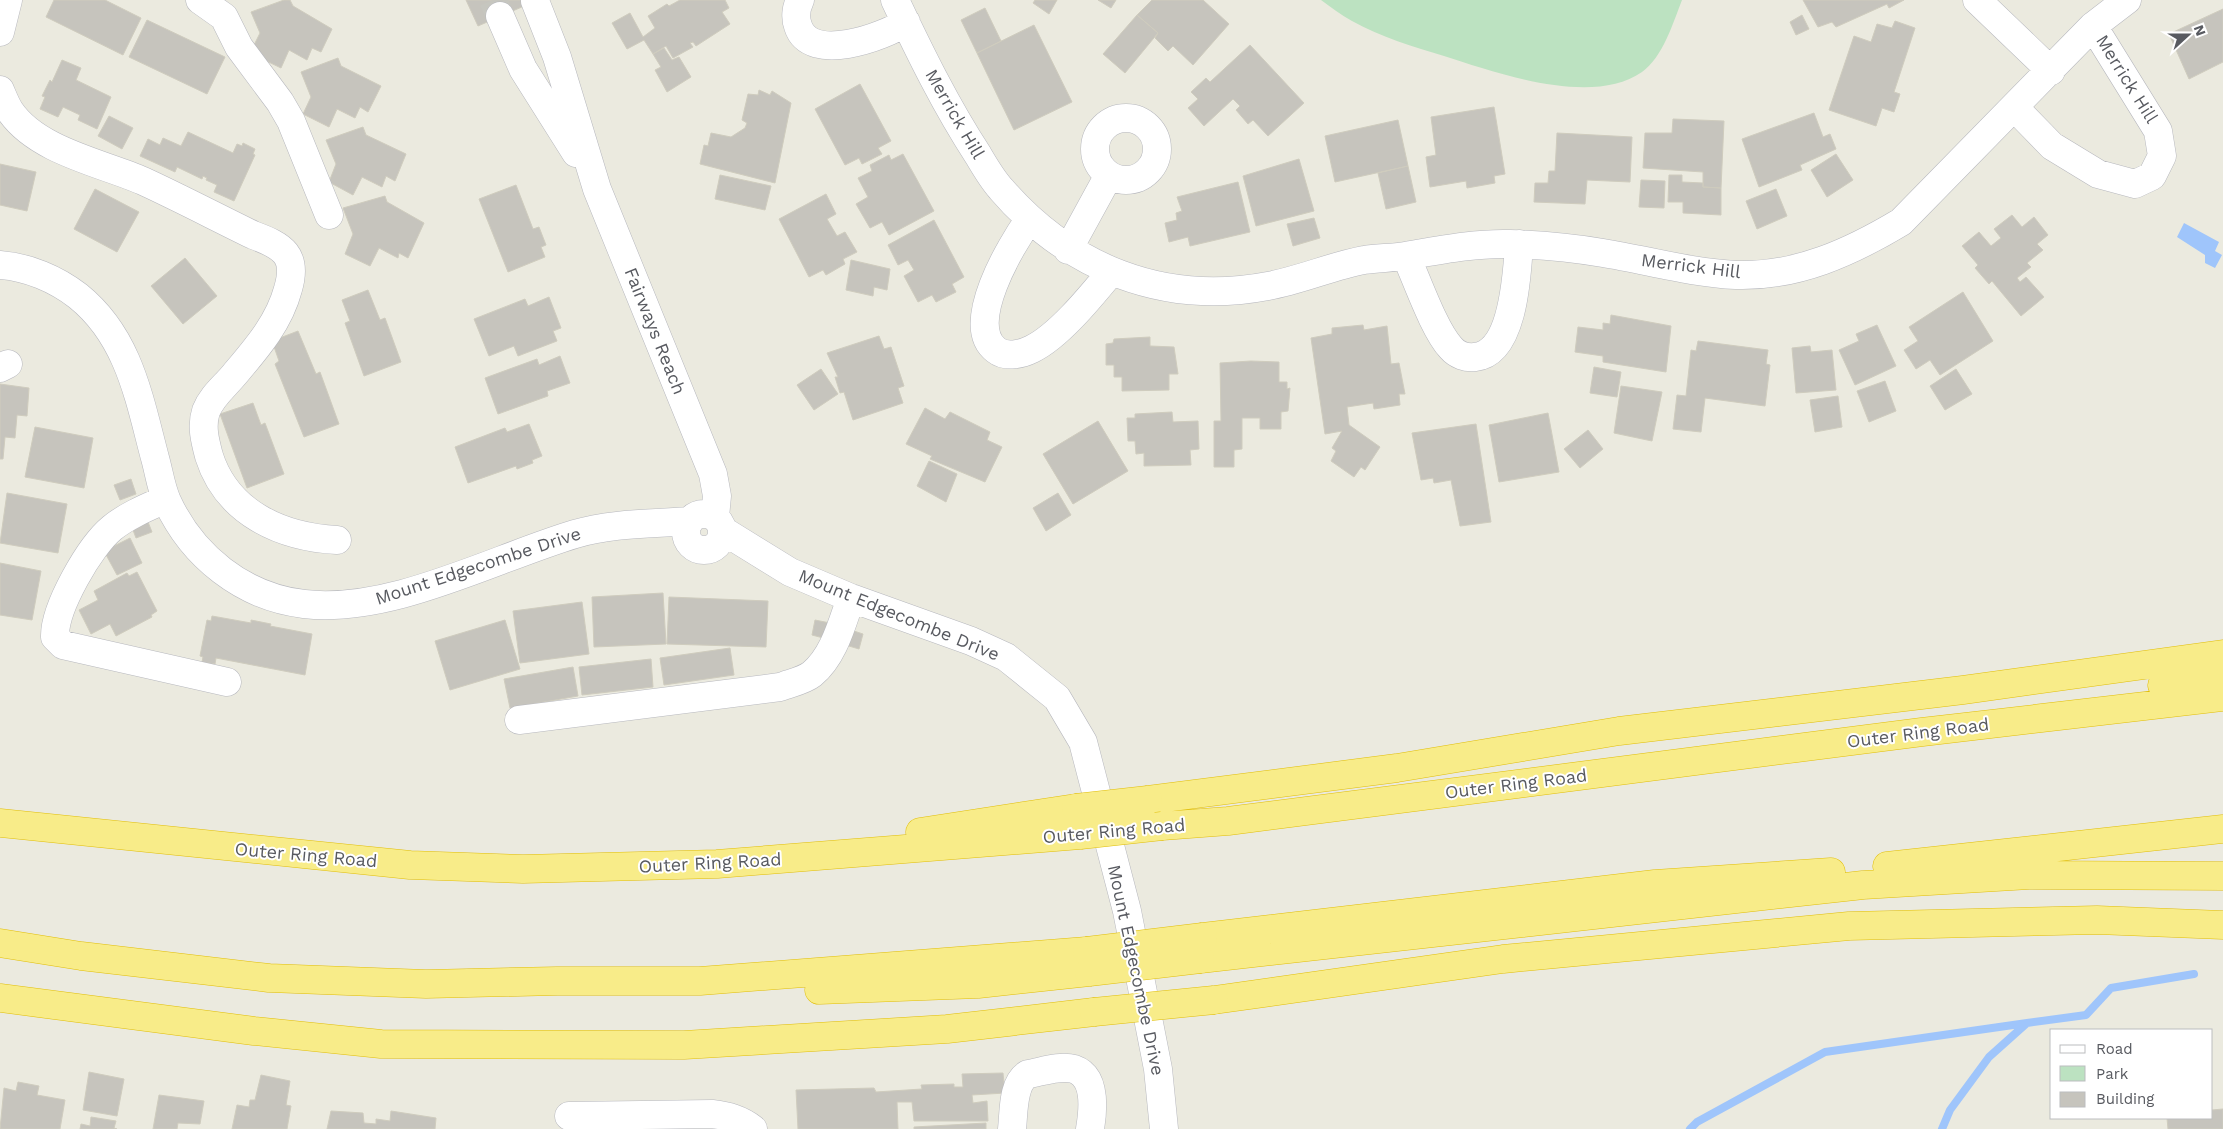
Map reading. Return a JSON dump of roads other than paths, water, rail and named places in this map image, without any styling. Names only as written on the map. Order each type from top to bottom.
[{"type":"highway","points":[[858,854],[902,834],[1076,808],[1398,768],[1619,731],[1963,690],[2223,654]]},
{"type":"highway","points":[[1228,821],[1923,714],[2223,677]]},
{"type":"highway","name":"Outer Ring Road","points":[[0,823],[410,865],[523,868],[698,865],[858,854],[1228,821],[1922,732],[2223,697]]},
{"type":"highway","points":[[0,943],[82,956],[269,978],[426,984],[557,981],[700,981],[1088,962],[1202,948],[1656,884],[1846,870],[2223,829]]},
{"type":"highway","points":[[1202,948],[1864,885],[2029,875],[2223,876]]},
{"type":"highway","points":[[0,998],[254,1031],[380,1044],[684,1045],[947,1029],[1214,1000],[1502,959],[1839,927],[2097,920],[2223,925]]},
{"type":"street","points":[[0,32],[8,0]]},
{"type":"street","points":[[200,0],[224,17],[239,47],[280,102],[291,121],[329,215]]},
{"type":"street","points":[[800,0],[796,13],[798,27],[805,38],[816,44],[841,44],[864,41],[891,32],[900,11]]},
{"type":"street","points":[[1977,0],[2051,71]]},
{"type":"street","name":"Merrick Hill","points":[[900,11],[961,130],[998,187],[1029,220],[1068,250],[1111,272],[1155,286],[1203,293],[1267,286],[1364,260],[1406,256],[1442,248],[1494,244],[1519,244],[1602,253],[1674,267],[1736,275],[1773,272],[1818,263],[1863,245],[1901,222],[2015,108],[2093,26],[2127,0]]},
{"type":"street","name":"Fairways Reach","points":[[535,1],[557,57],[597,189],[713,474],[708,484],[705,528]]},
{"type":"street","name":"Fairways Reach","points":[[500,16],[523,69],[597,189]]},
{"type":"street","name":"Merrick Hill","points":[[2015,108],[2052,146],[2098,174],[2135,184],[2152,176],[2162,156],[2158,131],[2093,26]]},
{"type":"street","points":[[0,90],[10,111],[24,127],[43,140],[91,162],[143,181],[253,235],[272,242],[288,255],[291,267],[291,280],[286,298],[272,328],[212,398],[206,412],[203,427],[216,476],[230,494],[254,515],[279,529],[314,539],[337,540]]},
{"type":"street","points":[[1068,250],[1109,175]]},
{"type":"street","points":[[1029,220],[1011,246],[996,279],[984,321],[985,335],[989,344],[998,352],[1011,355],[1033,349],[1047,339],[1087,301],[1111,272]]},
{"type":"street","points":[[1406,256],[1441,334],[1452,350],[1465,357],[1476,357],[1487,354],[1496,346],[1503,334],[1517,279],[1519,244]]},
{"type":"street","name":"Mount Edgecombe Drive","points":[[0,265],[38,273],[68,289],[92,307],[113,333],[127,358],[166,499],[188,537],[205,558],[238,583],[268,596],[303,604],[341,605],[375,600],[422,587],[576,534],[614,525],[705,528],[764,558],[851,598],[971,641],[1006,658],[1057,698],[1072,720],[1082,742],[1127,911],[1158,1069],[1164,1129]]},
{"type":"street","points":[[166,499],[127,517],[100,538],[67,593],[56,622],[55,637],[63,645],[227,682]]},
{"type":"street","points":[[519,720],[780,687],[799,681],[812,674],[824,661],[840,630],[851,598]]},
{"type":"street","points":[[1012,1129],[1018,1085],[1023,1077],[1028,1074],[1062,1068],[1074,1070],[1088,1083],[1092,1094],[1090,1129]]},
{"type":"street","points":[[569,1116],[712,1114],[730,1117],[743,1122],[752,1129]]},
{"type":"water","points":[[2184,223],[2219,242],[2215,251],[2222,255],[2215,268],[2205,263],[2205,255],[2177,237]]},
{"type":"waterway","points":[[1942,1129],[1950,1110],[1989,1057],[2027,1023],[2086,1015],[2111,988],[2194,974]]},
{"type":"waterway","points":[[1690,1129],[1697,1122],[1825,1052],[2027,1023]]},
{"type":"tunnel","points":[[493,0],[500,16]]}]
